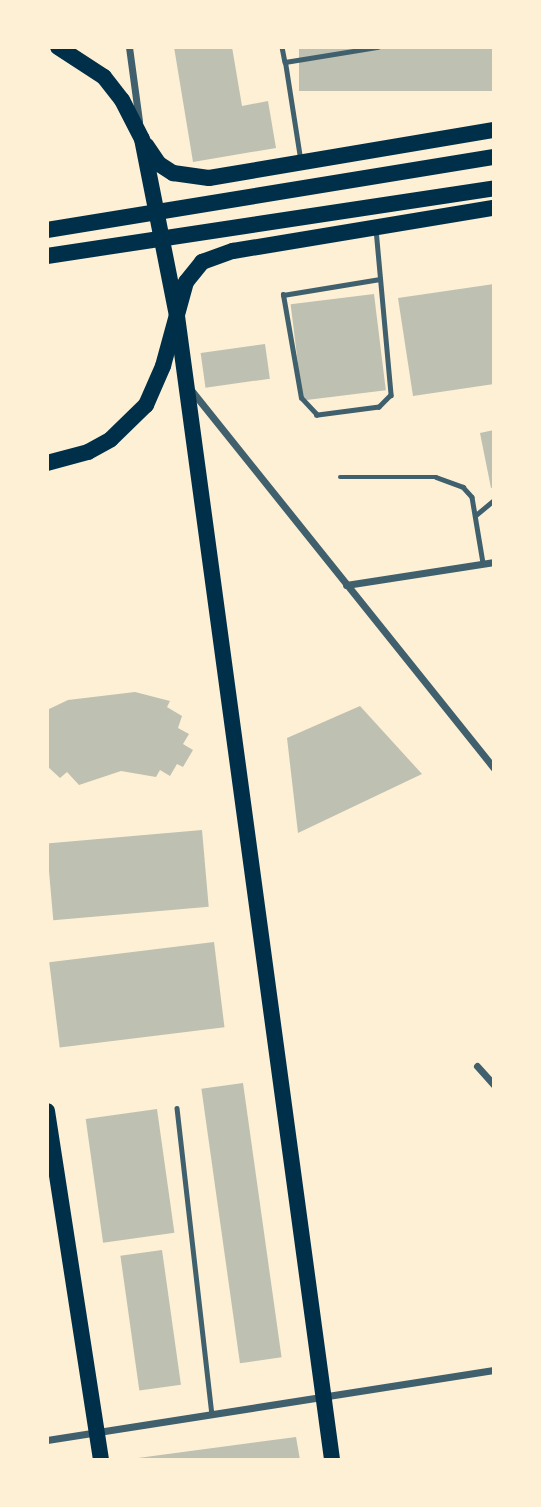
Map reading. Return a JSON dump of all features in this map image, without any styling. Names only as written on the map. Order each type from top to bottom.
[{"type":"main road","points":[[58,47],[104,77],[122,100],[142,139],[159,163],[188,177],[230,175],[494,130]]},
{"type":"main road","points":[[142,139],[189,387],[332,1460]]},
{"type":"main road","points":[[47,230],[488,158]]},
{"type":"main road","points":[[47,257],[493,188]]},
{"type":"main road","points":[[47,463],[88,453],[137,416],[157,383],[191,272],[210,257],[494,208]]},
{"type":"main road","points":[[47,1111],[52,1178],[100,1460]]},
{"type":"street","points":[[129,47],[142,139]]},
{"type":"street","points":[[189,387],[494,768]]},
{"type":"street","points":[[346,585],[494,562]]},
{"type":"street","points":[[477,1066],[494,1085]]},
{"type":"street","points":[[47,1440],[494,1370]]},
{"type":"lane","points":[[282,47],[301,162]]},
{"type":"lane","points":[[285,62],[378,47]]},
{"type":"lane","points":[[376,229],[391,395],[379,407],[317,415],[306,407],[283,295],[380,279]]},
{"type":"lane","points":[[340,477],[436,477],[463,487],[471,496],[483,563]]},
{"type":"lane","points":[[476,516],[494,500]]},
{"type":"lane","points":[[177,1108],[212,1415]]},
{"type":"building","points":[[174,47],[232,47],[242,106],[268,101],[276,148],[193,162]]},
{"type":"building","points":[[299,47],[494,47],[494,91],[299,91]]},
{"type":"building","points":[[494,284],[494,384],[413,396],[398,298]]},
{"type":"building","points":[[374,294],[386,390],[302,401],[291,304]]},
{"type":"building","points":[[265,344],[270,379],[206,388],[201,353]]},
{"type":"building","points":[[494,430],[494,487],[491,488],[480,433]]},
{"type":"building","points":[[135,692],[170,701],[167,707],[182,716],[178,728],[189,734],[183,744],[193,750],[183,767],[177,764],[170,776],[160,770],[156,777],[121,771],[79,785],[67,772],[60,778],[47,766],[47,710],[68,700]]},
{"type":"building","points":[[360,706],[422,774],[298,833],[287,738]]},
{"type":"building","points":[[202,830],[209,907],[53,920],[47,844]]},
{"type":"building","points":[[214,942],[224,1027],[60,1048],[49,962]]},
{"type":"building","points":[[243,1083],[282,1357],[240,1363],[201,1089]]},
{"type":"building","points":[[157,1109],[174,1233],[103,1243],[86,1119]]},
{"type":"building","points":[[162,1250],[181,1385],[139,1391],[120,1256]]},
{"type":"building","points":[[296,1437],[300,1460],[138,1460],[138,1458]]}]
